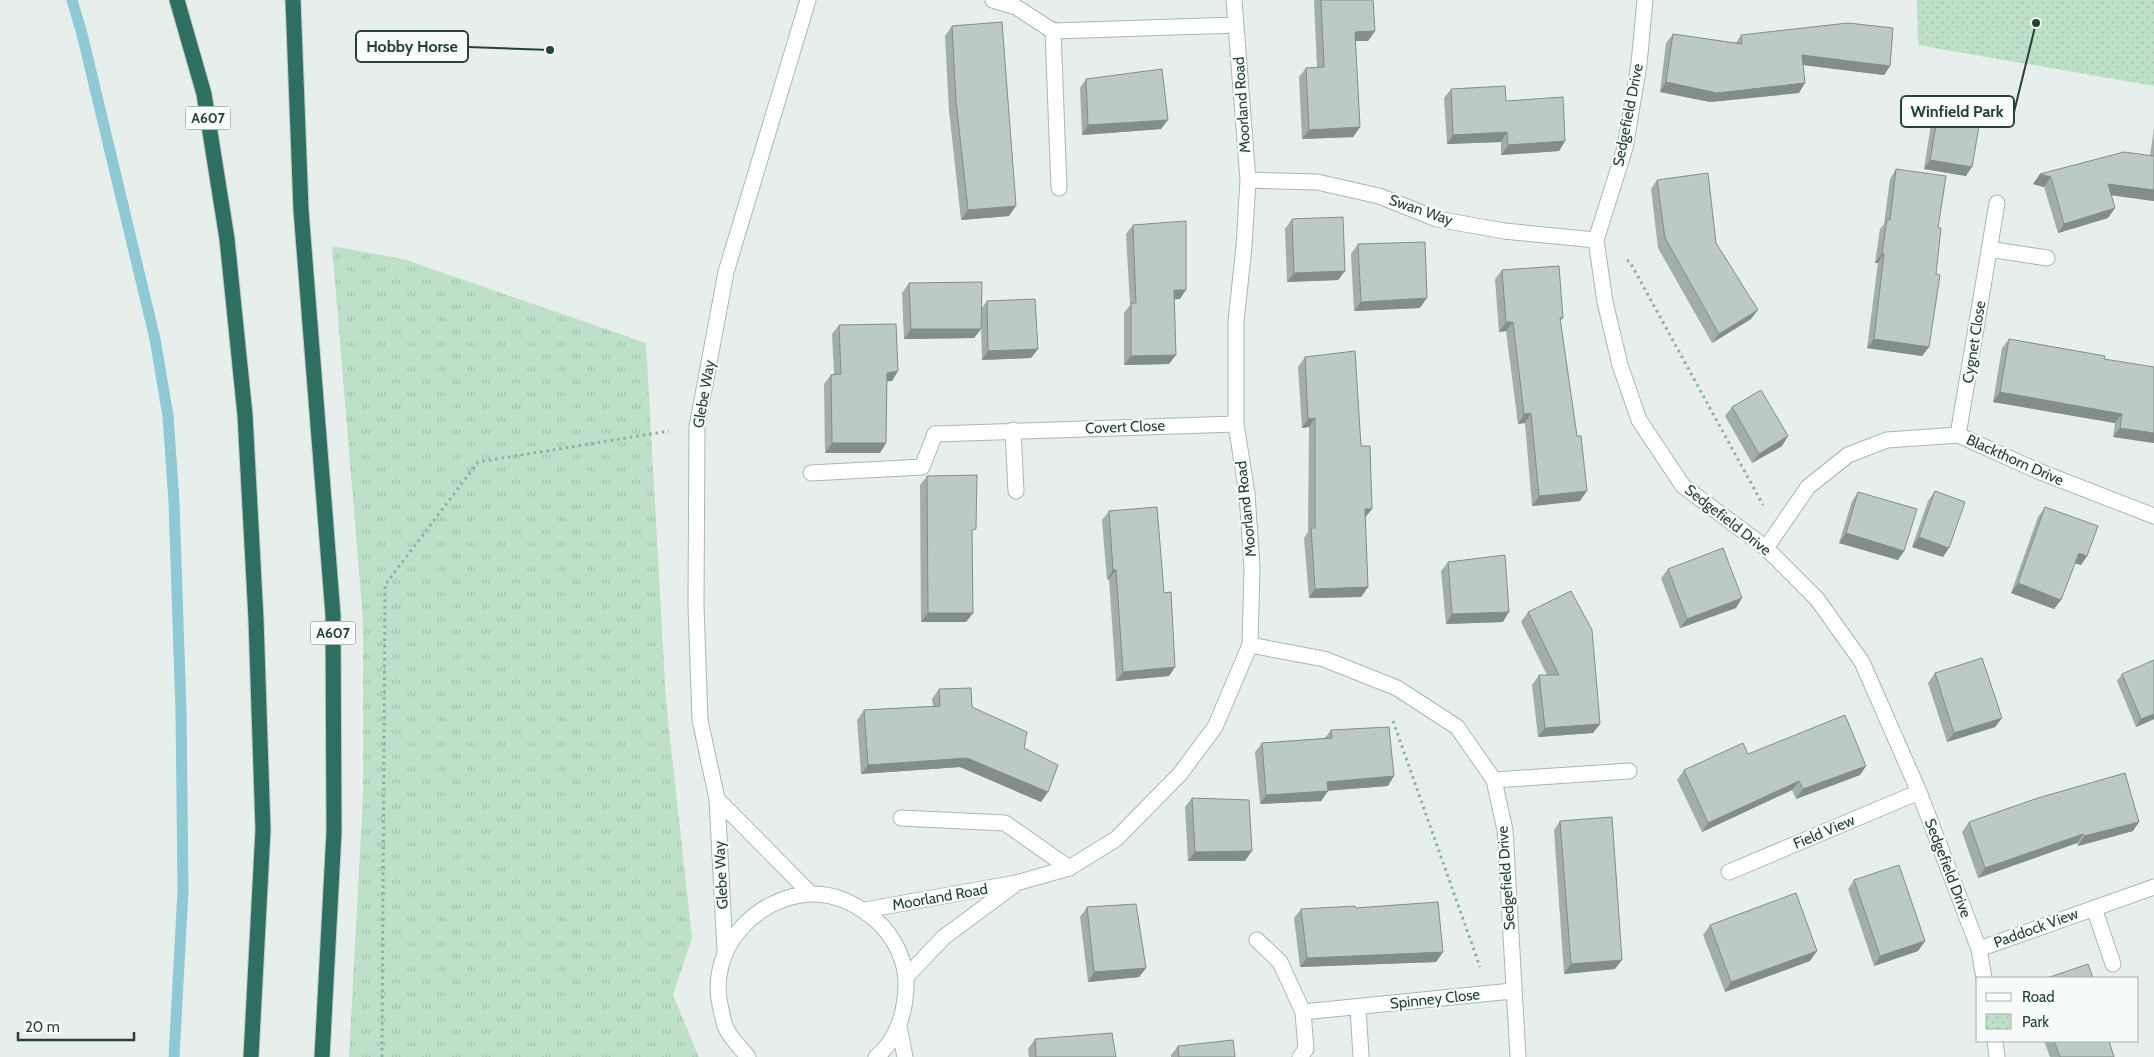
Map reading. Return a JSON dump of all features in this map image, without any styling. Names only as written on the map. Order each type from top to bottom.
[{"type":"highway","name":"A607","points":[[177,0],[206,104],[228,239],[245,415],[256,618],[263,830],[251,1057]]},
{"type":"highway","name":"A607","points":[[293,0],[302,210],[333,615],[334,832],[322,1057]]},
{"type":"street","name":"Glebe Way","points":[[725,950],[718,799],[700,720],[696,606],[697,427],[726,272],[808,0]]},
{"type":"street","points":[[993,0],[1016,7],[1053,31],[1236,25]]},
{"type":"street","name":"Moorland Road","points":[[865,910],[1016,884],[1069,868],[1116,839],[1180,774],[1214,727],[1250,645],[1252,567],[1247,494],[1236,424],[1236,321],[1244,247],[1248,180],[1234,0]]},
{"type":"street","name":"Sedgefield Drive","points":[[1644,0],[1639,64],[1625,148],[1596,240],[1605,302],[1620,365],[1639,420],[1683,486],[1766,548],[1817,599],[1862,662],[1919,792],[1979,949],[1984,977]]},
{"type":"street","points":[[1053,31],[1059,188]]},
{"type":"street","name":"Swan Way","points":[[1248,180],[1317,182],[1379,196],[1437,219],[1504,231],[1596,240]]},
{"type":"street","name":"Cygnet Close","points":[[1958,434],[1997,203]]},
{"type":"street","points":[[1989,249],[2047,258]]},
{"type":"street","name":"Covert Close","points":[[811,473],[922,467],[936,434],[1236,424]]},
{"type":"street","points":[[1013,430],[1016,491]]},
{"type":"street","name":"Blackthorn Drive","points":[[1766,548],[1808,487],[1848,455],[1887,440],[1958,434],[2038,472],[2154,516]]},
{"type":"street","name":"Sedgefield Drive","points":[[1250,645],[1324,659],[1397,688],[1456,727],[1494,780],[1504,830],[1512,991],[1518,1057]]},
{"type":"street","points":[[1494,780],[1629,771]]},
{"type":"street","name":"Field View","points":[[1729,872],[1919,792]]},
{"type":"street","name":"Glebe Way","points":[[718,799],[811,894]]},
{"type":"street","points":[[901,818],[1005,823],[1069,868]]},
{"type":"street","name":"Moorland Road","points":[[906,977],[944,937],[1016,884]]},
{"type":"street","name":"Paddock View","points":[[1979,949],[2154,887]]},
{"type":"street","points":[[748,1057],[726,1029],[717,990],[725,950],[746,921],[776,901],[811,894],[839,898],[865,910],[885,928],[899,951],[906,977],[906,1002],[899,1026],[882,1052],[876,1057]]},
{"type":"street","name":"Paddock View","points":[[2094,908],[2113,964]]},
{"type":"street","points":[[1257,940],[1280,962],[1303,1012],[1306,1049],[1300,1057]]},
{"type":"street","name":"Spinney Close","points":[[1303,1012],[1358,1008],[1512,991]]},
{"type":"street","points":[[1358,1008],[1361,1056]]},
{"type":"street","points":[[899,1026],[905,1057]]},
{"type":"street","points":[[1995,1042],[1997,1057]]},
{"type":"path","points":[[1596,240],[1630,262],[1758,499],[1780,527]]},
{"type":"path","points":[[382,1057],[385,586],[478,462],[697,427]]},
{"type":"path","points":[[1374,679],[1388,707],[1489,994]]},
{"type":"green space","points":[[1917,0],[2154,0],[2154,86],[1918,45]]},
{"type":"green space","points":[[332,246],[403,259],[646,343],[666,701],[692,938],[673,995],[699,1057],[349,1057],[363,795],[363,620]]},
{"type":"building","points":[[1321,0],[1373,0],[1375,31],[1355,32],[1360,127],[1309,130],[1306,68],[1324,67]]},
{"type":"building","points":[[1002,22],[1016,206],[968,210],[956,101],[952,26]]},
{"type":"building","points":[[1848,23],[1893,28],[1890,66],[1802,55],[1805,83],[1717,93],[1666,82],[1673,34],[1742,44],[1741,35]]},
{"type":"building","points":[[1162,69],[1168,120],[1088,125],[1086,79]]},
{"type":"building","points":[[1505,86],[1506,101],[1563,97],[1565,141],[1508,145],[1507,132],[1453,135],[1451,89]]},
{"type":"building","points":[[1940,102],[1982,109],[1972,167],[1930,160]]},
{"type":"building","points":[[2124,152],[2154,156],[2154,190],[2108,184],[2115,208],[2064,224],[2051,177],[2040,174]]},
{"type":"building","points":[[1896,169],[1946,176],[1938,228],[1941,228],[1936,274],[1940,275],[1929,347],[1874,339],[1884,254],[1882,253],[1887,220],[1890,220]]},
{"type":"building","points":[[1708,173],[1716,243],[1758,310],[1719,334],[1665,238],[1657,180]]},
{"type":"building","points":[[1343,217],[1345,271],[1294,273],[1292,219]]},
{"type":"building","points":[[1186,221],[1186,290],[1174,290],[1176,355],[1131,356],[1131,303],[1136,303],[1133,225]]},
{"type":"building","points":[[1425,242],[1427,298],[1361,302],[1358,244]]},
{"type":"building","points":[[1559,266],[1563,318],[1560,318],[1577,436],[1581,436],[1587,491],[1539,496],[1531,413],[1524,414],[1513,322],[1506,322],[1502,270]]},
{"type":"building","points":[[982,282],[981,329],[911,329],[909,283]]},
{"type":"building","points":[[1035,299],[1038,349],[988,351],[987,301]]},
{"type":"building","points":[[896,324],[898,371],[887,373],[886,443],[832,443],[831,375],[841,374],[839,325]]},
{"type":"building","points":[[2009,339],[2105,356],[2104,359],[2154,367],[2154,433],[2120,428],[2122,414],[2000,392]]},
{"type":"building","points":[[1355,351],[1361,446],[1370,446],[1372,509],[1365,509],[1368,587],[1315,589],[1311,528],[1315,528],[1315,418],[1308,419],[1305,357]]},
{"type":"building","points":[[1761,390],[1788,436],[1759,454],[1732,407]]},
{"type":"building","points":[[977,475],[976,529],[972,530],[973,613],[928,613],[927,476]]},
{"type":"building","points":[[1935,491],[1965,502],[1949,548],[1919,537]]},
{"type":"building","points":[[1858,492],[1917,509],[1904,551],[1846,533]]},
{"type":"building","points":[[1157,507],[1164,593],[1171,592],[1175,667],[1123,672],[1116,570],[1113,570],[1109,511]]},
{"type":"building","points":[[2045,507],[2098,526],[2087,556],[2079,553],[2061,600],[2018,583]]},
{"type":"building","points":[[1723,548],[1742,598],[1687,619],[1668,569]]},
{"type":"building","points":[[1505,555],[1509,612],[1452,614],[1448,562]]},
{"type":"building","points":[[1571,591],[1592,630],[1600,724],[1545,728],[1539,675],[1559,675],[1528,612]]},
{"type":"building","points":[[1982,658],[2002,718],[1954,733],[1935,673]]},
{"type":"building","points":[[2154,660],[2154,714],[2141,719],[2122,674]]},
{"type":"building","points":[[971,688],[972,707],[1027,732],[1024,748],[1058,765],[1048,792],[967,758],[868,765],[864,710],[940,706],[939,689]]},
{"type":"building","points":[[1845,715],[1866,766],[1803,789],[1799,781],[1708,823],[1684,770],[1743,743],[1748,754]]},
{"type":"building","points":[[1389,727],[1394,776],[1327,782],[1328,791],[1266,795],[1262,743],[1332,738],[1331,730]]},
{"type":"building","points":[[2125,773],[2139,822],[2084,836],[2083,834],[1985,868],[1969,822],[2038,798]]},
{"type":"building","points":[[1192,798],[1249,800],[1252,851],[1195,852]]},
{"type":"building","points":[[1612,817],[1622,960],[1571,964],[1560,821]]},
{"type":"building","points":[[1899,865],[1925,941],[1880,956],[1854,880]]},
{"type":"building","points":[[1796,893],[1817,951],[1731,982],[1710,925]]},
{"type":"building","points":[[1438,902],[1443,952],[1307,958],[1301,909],[1355,906],[1355,908]]},
{"type":"building","points":[[1136,904],[1146,968],[1094,972],[1087,907]]},
{"type":"building","points":[[2088,964],[2093,977],[2050,977]]},
{"type":"building","points":[[1112,1033],[1116,1057],[1036,1057],[1035,1039]]},
{"type":"building","points":[[1233,1040],[1235,1057],[1179,1057],[1178,1046]]},
{"type":"building","points":[[2054,1042],[2109,1042],[2114,1057],[2060,1057]]},
{"type":"waterway","points":[[72,0],[82,34],[155,339],[168,416],[174,502],[181,712],[183,891],[174,1057]]},
{"type":"place","name":"Winfield Park","points":[[2036,23]]},
{"type":"place","name":"Hobby Horse","points":[[550,50]]}]
